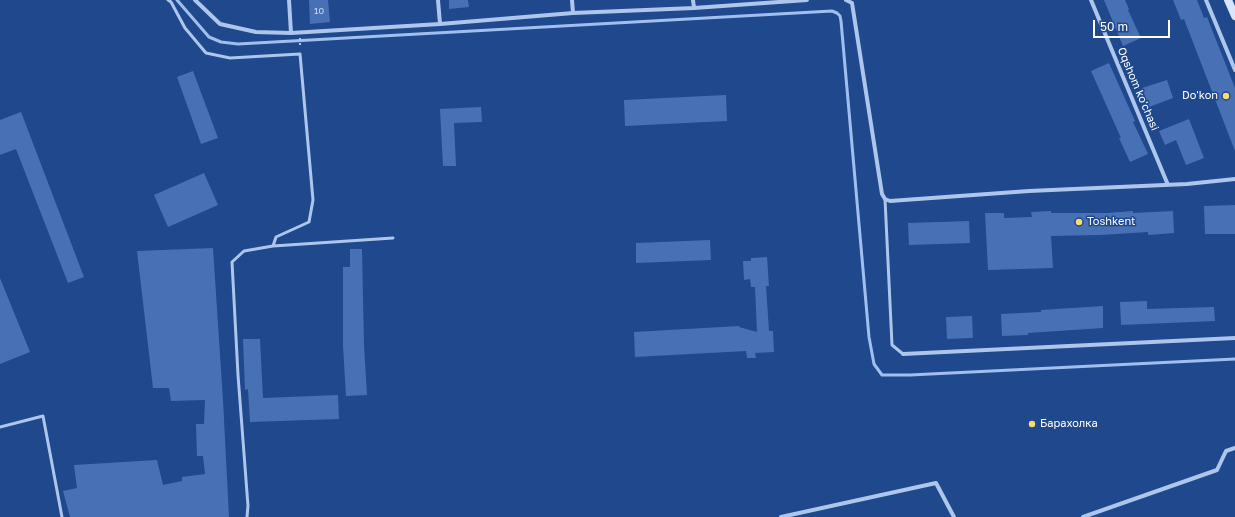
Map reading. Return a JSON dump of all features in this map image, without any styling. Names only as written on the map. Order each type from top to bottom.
[{"type":"main road","points":[[1228,0],[1235,16]]},
{"type":"street","points":[[195,0],[220,24],[256,32],[291,33],[440,24],[573,13],[694,8],[807,0]]},
{"type":"street","points":[[289,0],[291,33]]},
{"type":"street","points":[[438,0],[440,24]]},
{"type":"street","points":[[572,0],[573,13]]},
{"type":"street","points":[[694,0],[694,8]]},
{"type":"street","points":[[846,0],[852,3],[854,10],[882,194],[884,198],[890,201],[1029,190],[1168,185],[1235,179]]},
{"type":"street","name":"Oqshom ko'chasi","points":[[1091,0],[1168,185]]},
{"type":"street","points":[[1206,0],[1235,70]]},
{"type":"street","points":[[903,354],[1235,338]]},
{"type":"street","points":[[1083,517],[1217,470],[1226,451],[1235,448]]},
{"type":"street","points":[[781,517],[936,483],[954,517]]},
{"type":"lane","points":[[168,0],[171,2],[184,28],[206,53],[230,58],[300,54],[313,200],[309,222],[276,237],[273,246]]},
{"type":"lane","points":[[884,198],[892,345],[903,354]]},
{"type":"lane","points":[[247,517],[248,506],[238,375],[232,262],[244,251],[273,246],[393,238]]},
{"type":"lane","points":[[0,426],[42,416],[62,517]]},
{"type":"path","points":[[300,33],[300,54]]},
{"type":"building","points":[[309,0],[328,0],[330,22],[310,24]]},
{"type":"building","points":[[449,0],[468,0],[469,7],[449,9]]},
{"type":"building","points":[[1104,0],[1125,0],[1141,38],[1123,46]]},
{"type":"building","points":[[1173,0],[1197,0],[1204,18],[1207,17],[1235,88],[1235,151],[1184,19],[1181,20]]},
{"type":"building","points":[[1109,63],[1148,154],[1130,162],[1091,71]]},
{"type":"building","points":[[193,71],[218,138],[201,144],[177,77]]},
{"type":"building","points":[[1167,80],[1173,98],[1149,107],[1142,88]]},
{"type":"building","points":[[726,95],[727,121],[625,126],[624,100]]},
{"type":"building","points":[[481,107],[482,122],[454,123],[456,166],[443,166],[440,109]]},
{"type":"building","points":[[21,112],[84,277],[68,283],[16,149],[0,155],[0,120]]},
{"type":"building","points":[[1189,119],[1204,158],[1186,165],[1176,140],[1165,145],[1159,131]]},
{"type":"building","points":[[204,173],[218,205],[168,227],[154,195]]},
{"type":"building","points":[[1235,205],[1235,234],[1205,234],[1204,206]]},
{"type":"building","points":[[1051,211],[1051,213],[1107,213],[1133,211],[1133,213],[1173,211],[1174,233],[1148,235],[1148,232],[1051,236],[1053,268],[988,270],[985,213],[1004,213],[1004,218],[1032,217],[1031,212]]},
{"type":"building","points":[[969,221],[970,243],[909,245],[908,223]]},
{"type":"building","points":[[710,240],[711,260],[636,263],[636,243]]},
{"type":"building","points":[[213,248],[229,517],[70,517],[63,491],[77,488],[74,465],[157,460],[163,485],[182,481],[182,477],[205,474],[203,456],[197,456],[196,424],[204,424],[205,400],[171,401],[169,388],[153,388],[137,251]]},
{"type":"building","points":[[350,249],[362,249],[364,345],[367,395],[346,396],[343,346],[343,267],[350,267]]},
{"type":"building","points":[[767,257],[769,286],[766,286],[769,331],[773,331],[774,352],[755,353],[756,358],[747,358],[746,351],[635,357],[634,332],[739,326],[757,332],[755,287],[751,287],[750,279],[744,280],[743,261],[751,261],[751,258]]},
{"type":"building","points":[[0,278],[30,352],[0,364]]},
{"type":"building","points":[[1147,301],[1147,309],[1214,307],[1215,321],[1121,325],[1120,302]]},
{"type":"building","points":[[1103,306],[1103,328],[1002,336],[1001,314]]},
{"type":"building","points":[[972,316],[973,338],[947,339],[946,317]]},
{"type":"building","points":[[243,339],[260,339],[263,398],[338,395],[339,419],[250,422],[248,389],[245,390]]},
{"type":"waterway","points":[[177,0],[209,37],[221,42],[238,44],[832,11],[840,16],[841,21],[869,337],[874,364],[882,375],[910,375],[1235,359]]},
{"type":"place","name":"Do'kon","points":[[1226,96]]},
{"type":"place","name":"Toshkent","points":[[1079,222]]},
{"type":"place","name":"Барахолка","points":[[1032,424]]}]
